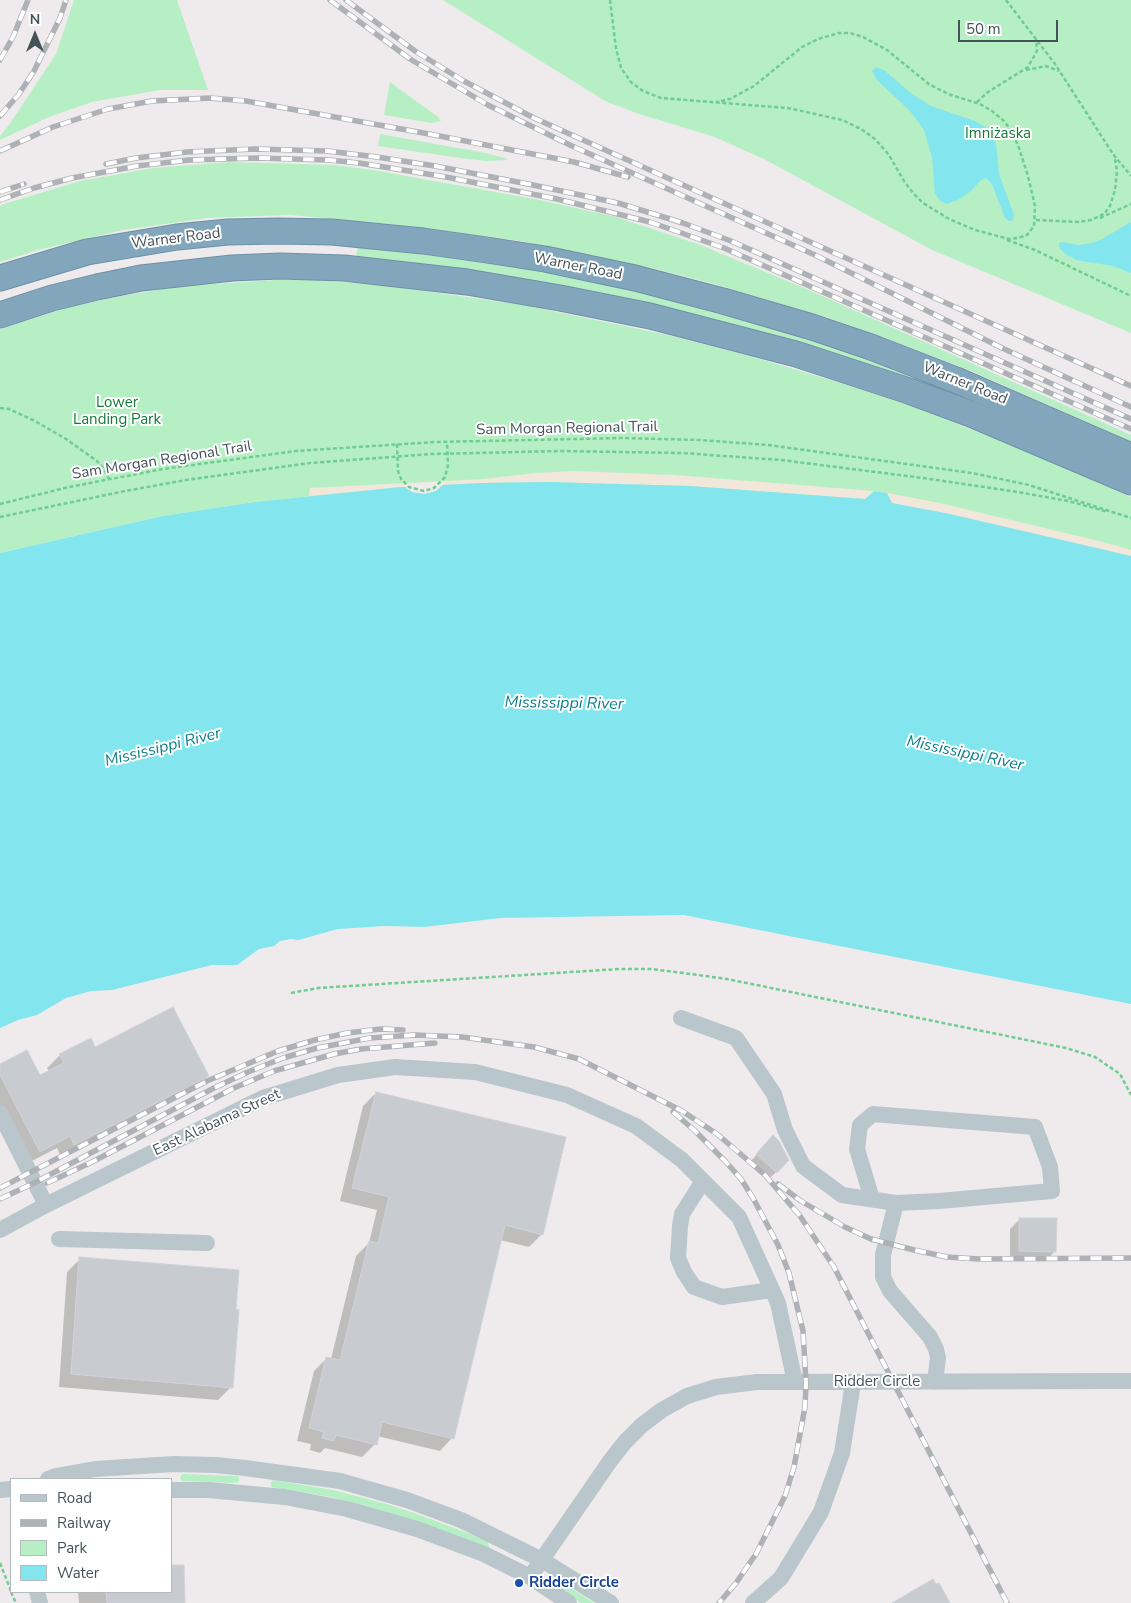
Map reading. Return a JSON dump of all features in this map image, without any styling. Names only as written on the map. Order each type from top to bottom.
[{"type":"highway","name":"Warner Road","points":[[0,278],[87,252],[177,237],[228,232],[278,231],[363,234],[506,253],[584,267],[666,286],[812,327],[970,385],[1131,456]]},
{"type":"highway","name":"Warner Road","points":[[0,315],[52,298],[141,278],[232,268],[280,266],[344,268],[467,282],[530,292],[620,310],[796,354],[956,408],[1131,482]]},
{"type":"street","points":[[681,1018],[736,1038],[774,1094],[785,1130],[803,1166],[842,1194],[872,1199],[896,1203],[1052,1191],[1050,1167],[1036,1127],[873,1114],[860,1125],[857,1149],[872,1199]]},
{"type":"street","name":"East Alabama Street","points":[[0,1230],[46,1205],[263,1098],[338,1075],[396,1067],[475,1072],[567,1095],[636,1126],[682,1160],[739,1216],[778,1303],[794,1382]]},
{"type":"street","points":[[0,1113],[46,1205]]},
{"type":"street","points":[[703,1181],[682,1214],[678,1258],[684,1272],[694,1287],[722,1297],[772,1290]]},
{"type":"street","points":[[896,1203],[884,1249],[883,1277],[890,1291],[930,1337],[936,1349],[938,1358],[935,1382]]},
{"type":"street","points":[[59,1239],[208,1243]]},
{"type":"street","name":"Ridder Circle","points":[[530,1577],[625,1442],[642,1425],[662,1410],[687,1396],[716,1387],[750,1382],[1131,1381]]},
{"type":"street","points":[[753,1603],[781,1578],[821,1512],[842,1454],[852,1382]]},
{"type":"street","points":[[51,1478],[95,1469],[174,1464],[225,1466],[275,1471],[340,1481],[408,1500],[461,1520],[542,1560],[611,1603]]},
{"type":"street","points":[[172,1490],[208,1490],[285,1497],[347,1509],[417,1529],[484,1554],[530,1577],[569,1603]]},
{"type":"path","points":[[610,0],[622,70],[631,82],[643,91],[661,98],[793,108],[835,118],[857,126],[885,150],[907,186],[922,202],[957,223],[1035,250],[1131,296]]},
{"type":"path","points":[[1006,0],[1064,76],[1113,154],[1131,176]]},
{"type":"path","points":[[716,102],[730,99],[754,86],[809,43],[828,35],[845,33],[863,37],[878,44],[934,88],[976,102],[997,114],[1012,133],[1028,176],[1034,198],[1036,220],[1033,229],[1027,235],[1014,239],[995,236]]},
{"type":"path","points":[[1020,73],[1031,64],[1036,56],[1038,46],[1034,36]]},
{"type":"path","points":[[976,102],[994,88],[1032,68],[1046,66],[1057,70],[1064,76]]},
{"type":"path","points":[[1091,220],[1104,214],[1111,204],[1117,171],[1113,154]]},
{"type":"path","points":[[1036,220],[1071,222],[1091,220],[1113,213],[1131,204]]},
{"type":"path","points":[[0,408],[9,409],[33,420],[66,440],[104,469],[110,479]]},
{"type":"path","name":"Sam Morgan Regional Trail","points":[[0,504],[110,479],[207,462],[304,451],[447,442],[649,439],[720,441],[768,445],[900,462],[996,477],[1047,490],[1131,518]]},
{"type":"path","points":[[397,444],[399,474],[405,483],[414,489],[424,491],[434,488],[442,482],[447,472],[447,442]]},
{"type":"path","points":[[0,518],[186,480],[310,463],[398,456],[601,451],[700,454],[772,459],[904,475],[1068,501],[1131,518]]},
{"type":"path","points":[[291,993],[318,988],[619,969],[651,969],[727,979],[1066,1048],[1095,1057],[1120,1074],[1131,1095]]},
{"type":"path","points":[[0,1563],[10,1589]]},
{"type":"green space","points":[[74,0],[177,0],[208,90],[160,90],[92,102],[49,117],[0,140],[0,136],[56,54]]},
{"type":"green space","name":"Imniżaska","points":[[443,0],[1131,0],[1131,333],[932,250],[764,159],[712,136],[639,114],[605,101]]},
{"type":"green space","points":[[390,82],[441,121],[431,123],[384,115]]},
{"type":"green space","points":[[380,134],[486,153],[508,160],[486,161],[378,146]]},
{"type":"green space","points":[[230,162],[334,165],[373,170],[540,200],[616,217],[698,244],[809,290],[1131,435],[1131,441],[971,371],[829,318],[656,269],[521,241],[400,225],[290,215],[207,218],[123,230],[38,250],[0,262],[0,206],[4,204],[80,181],[153,168]]},
{"type":"green space","points":[[359,243],[509,263],[695,303],[856,352],[1131,466],[1131,472],[900,378],[355,260]]},
{"type":"green space","name":"Lower Landing Park","points":[[276,280],[316,280],[383,285],[523,305],[668,335],[757,358],[903,403],[1002,441],[1131,497],[1131,556],[950,514],[887,493],[874,491],[865,499],[591,482],[401,487],[255,502],[163,516],[0,553],[0,329],[69,307],[121,296],[182,286]]},
{"type":"green space","points":[[182,1474],[237,1476],[239,1481],[236,1483],[183,1481],[180,1478]]},
{"type":"green space","points":[[273,1480],[333,1490],[390,1505],[470,1534],[488,1542],[489,1547],[487,1548],[413,1520],[359,1504],[331,1497],[272,1487],[270,1483]]},
{"type":"green space","points":[[557,1582],[561,1582],[594,1603],[581,1603],[558,1588],[556,1586]]},
{"type":"sand","points":[[574,471],[675,475],[874,491],[865,499],[689,486],[549,482],[401,487],[309,496],[310,488],[484,479]]},
{"type":"sand","points":[[887,493],[940,503],[1103,542],[1131,550],[1131,556],[950,514],[892,503]]},
{"type":"water","points":[[876,67],[884,70],[912,94],[931,106],[975,121],[987,128],[996,144],[999,174],[1014,215],[1013,220],[1009,221],[1005,218],[992,184],[986,178],[981,180],[971,191],[958,200],[947,204],[940,201],[935,193],[932,157],[924,130],[910,111],[876,79],[872,71]]},
{"type":"water","points":[[1131,222],[1131,273],[1113,266],[1076,260],[1064,253],[1059,247],[1059,243],[1063,242],[1078,245],[1092,243]]},
{"type":"water","name":"Mississippi River","points":[[549,482],[689,486],[865,499],[874,491],[887,493],[892,503],[950,514],[1131,556],[1131,1004],[684,915],[500,918],[424,927],[385,926],[338,929],[298,940],[280,941],[274,946],[259,949],[237,965],[212,965],[112,990],[91,991],[66,998],[37,1015],[18,1020],[0,1028],[0,553],[163,516],[255,502],[401,487]]},
{"type":"pier","points":[[446,482],[436,491],[424,494],[412,492],[402,485]]},
{"type":"building","points":[[173,1007],[209,1076],[74,1145],[70,1136],[40,1152],[0,1075],[0,1064],[27,1050],[40,1075],[64,1063],[59,1054],[91,1038],[95,1047]]},
{"type":"building","points":[[376,1092],[566,1137],[543,1235],[505,1225],[454,1439],[382,1422],[377,1445],[336,1435],[334,1441],[322,1438],[324,1432],[309,1428],[326,1357],[340,1360],[369,1241],[378,1243],[389,1197],[352,1188]]},
{"type":"building","points":[[773,1135],[779,1141],[789,1160],[777,1173],[756,1154]]},
{"type":"building","points":[[1019,1218],[1057,1218],[1056,1252],[1019,1251]]},
{"type":"building","points":[[79,1257],[239,1270],[236,1309],[239,1310],[233,1388],[71,1374]]},
{"type":"building","points":[[172,1565],[184,1565],[185,1603],[107,1603],[106,1593],[172,1593]]},
{"type":"building","points":[[933,1579],[936,1584],[939,1583],[950,1603],[892,1603]]},
{"type":"railway","points":[[0,60],[13,37],[28,0]]},
{"type":"railway","points":[[0,116],[19,94],[34,71],[60,18],[66,0]]},
{"type":"railway","points":[[330,0],[410,59],[488,105],[572,146],[815,255],[1002,348],[1131,407]]},
{"type":"railway","points":[[346,0],[415,51],[462,80],[534,118],[1131,386]]},
{"type":"railway","points":[[0,151],[53,127],[108,109],[152,101],[210,98],[246,101],[429,134],[574,162],[628,177]]},
{"type":"railway","points":[[106,164],[136,158],[187,152],[255,149],[327,151],[435,166],[618,203],[683,223],[731,241],[1131,419]]},
{"type":"railway","points":[[0,200],[34,188],[72,178],[137,166],[189,160],[257,158],[329,160],[359,163],[446,177],[557,199],[650,222],[724,248],[1131,429]]},
{"type":"railway","points":[[0,192],[24,184]]},
{"type":"railway","points":[[0,1188],[207,1081],[278,1051],[347,1033],[381,1029],[403,1030]]},
{"type":"railway","points":[[0,1199],[214,1088],[283,1058],[317,1048],[370,1038],[414,1035],[462,1037],[534,1047],[579,1059],[682,1111],[717,1134],[765,1175],[800,1216],[834,1267],[1007,1603]]},
{"type":"railway","points":[[47,1183],[92,1162],[234,1088],[274,1071],[334,1054],[361,1049],[435,1043]]},
{"type":"railway","points":[[673,1112],[726,1162],[741,1179],[753,1198],[778,1245],[789,1273],[803,1331],[806,1383],[805,1407],[794,1467],[785,1496],[756,1554],[736,1583],[719,1603]]},
{"type":"railway","points":[[778,1184],[801,1201],[845,1227],[871,1239],[947,1257],[979,1259],[1131,1258]]},
{"type":"place","name":"Ridder Circle","points":[[519,1583]]}]
